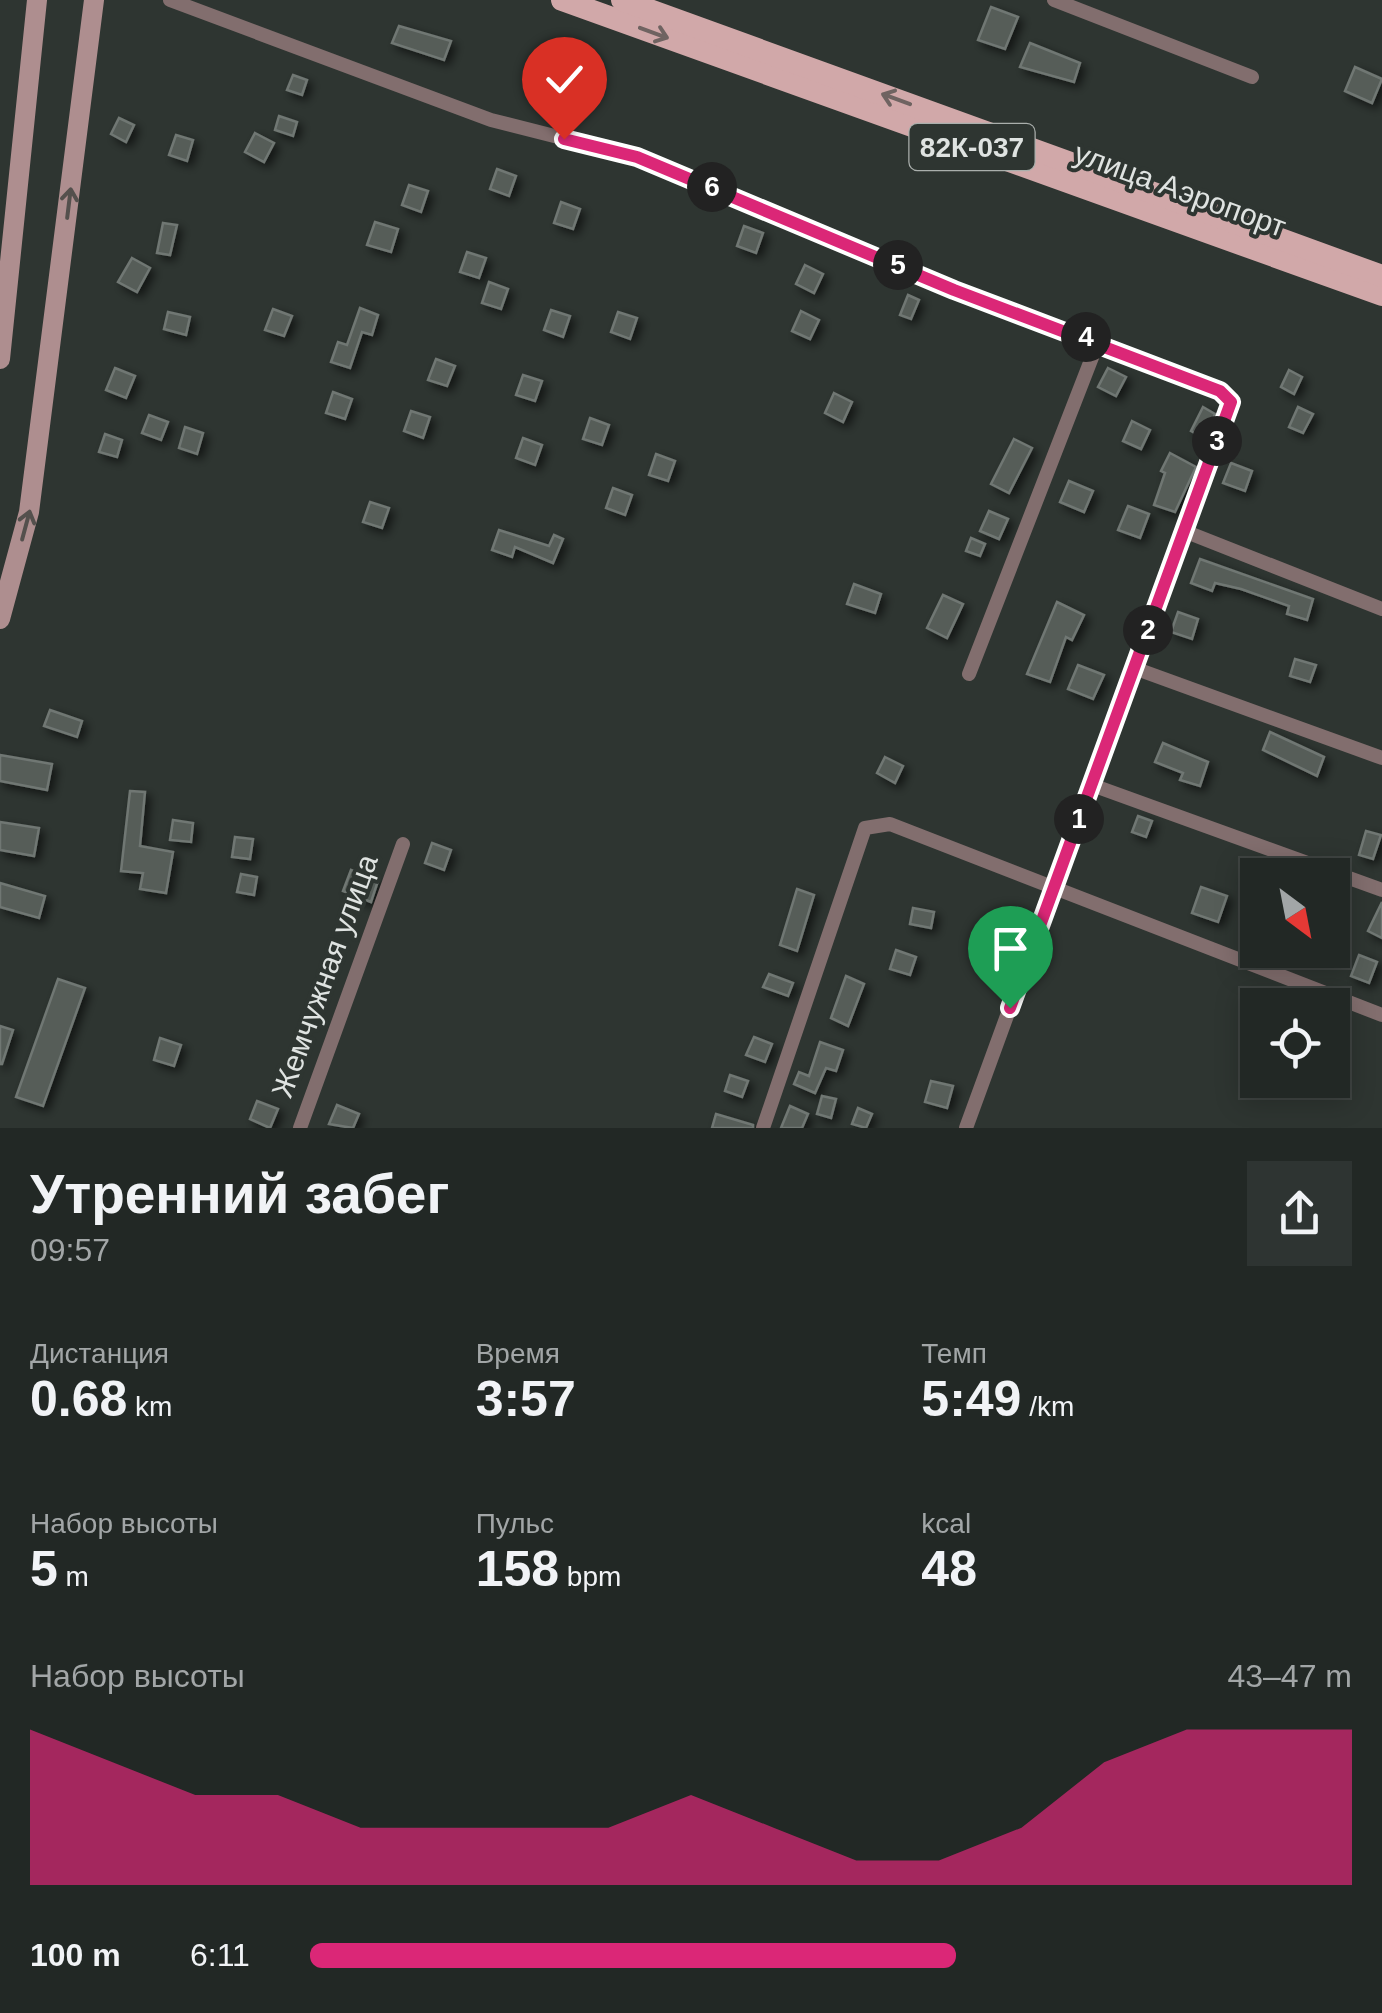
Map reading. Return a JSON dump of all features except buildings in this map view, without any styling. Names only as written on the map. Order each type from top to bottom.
[{"type":"main road","points":[[0,359],[37,0]]},
{"type":"main road","points":[[0,620],[30,512],[94,0]]},
{"type":"main road","name":"улица Аэропорт","points":[[562,0],[1382,294]]},
{"type":"main road","name":"улица Аэропорт","points":[[622,0],[1382,276]]},
{"type":"street","points":[[170,0],[491,120],[637,157],[954,290],[1220,391],[1231,402],[966,1128]]},
{"type":"street","points":[[1054,0],[1252,76]]},
{"type":"street","points":[[969,674],[1098,342]]},
{"type":"street","points":[[1184,530],[1382,609]]},
{"type":"street","points":[[1134,668],[1382,758]]},
{"type":"street","points":[[1092,786],[1382,890]]},
{"type":"street","points":[[762,1128],[865,828],[890,824],[1382,1015]]},
{"type":"street","name":"Жемчужная улица","points":[[300,1128],[402,844]]},
{"type":"route","points":[[564,139],[637,157],[954,290],[1220,391],[1231,402],[1010,1008]]}]
